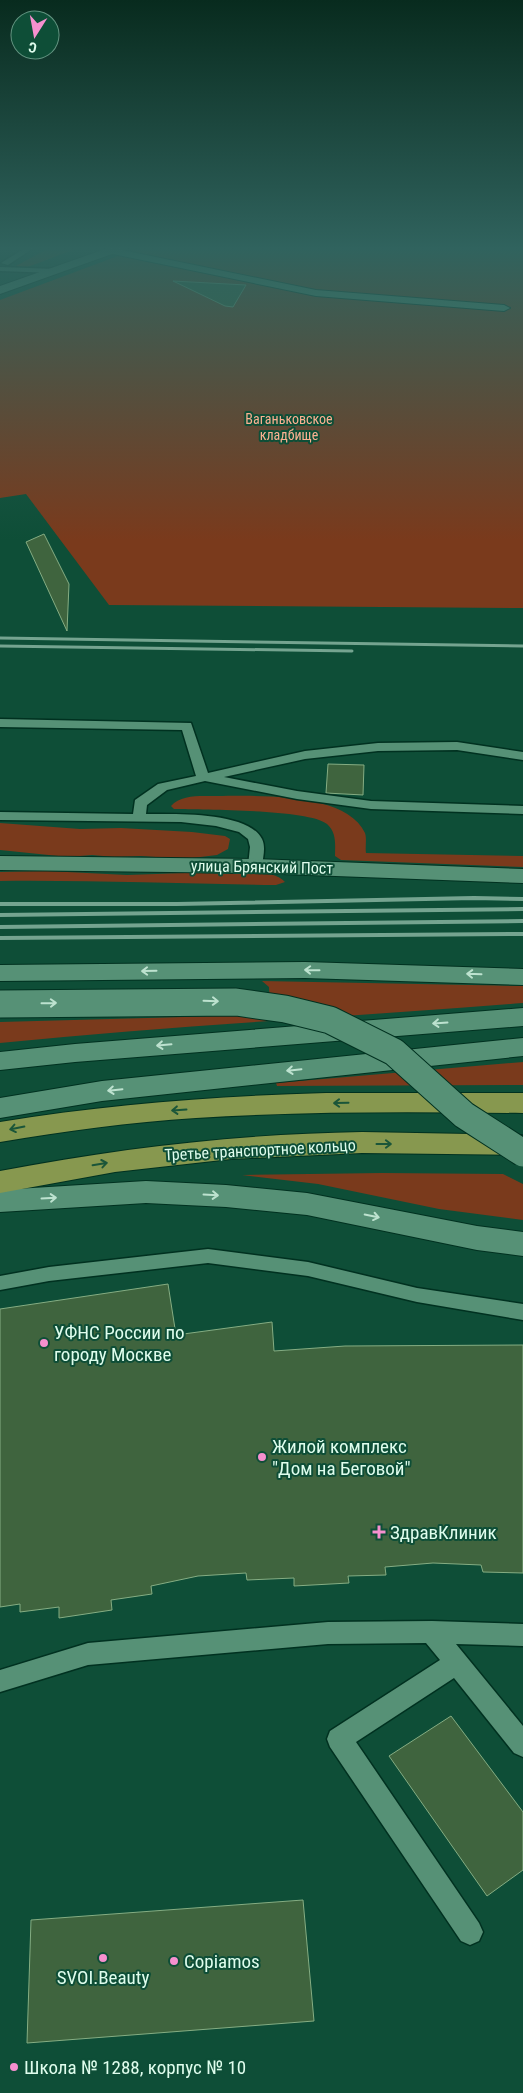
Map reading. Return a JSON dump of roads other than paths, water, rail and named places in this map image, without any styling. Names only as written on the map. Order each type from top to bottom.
[{"type":"main road","name":"улица Брянский Пост","points":[[0,863],[255,866],[523,876]]},
{"type":"main road","points":[[0,973],[295,970],[523,977]]},
{"type":"main road","points":[[0,1004],[229,1001],[286,1009],[330,1020],[394,1052],[464,1114],[523,1153]]},
{"type":"main road","points":[[0,1061],[84,1052],[523,1016]]},
{"type":"main road","points":[[0,1108],[111,1090],[523,1047]]},
{"type":"main road","points":[[0,1132],[65,1121],[227,1107],[312,1103],[523,1103]]},
{"type":"main road","name":"Третье транспортное кольцо","points":[[0,1182],[131,1159],[222,1150],[309,1144],[523,1145]]},
{"type":"main road","points":[[0,1201],[146,1192],[234,1196],[316,1205],[477,1238],[523,1244]]},
{"type":"lane","points":[[0,724],[187,726],[203,777]]},
{"type":"lane","points":[[139,818],[140,803],[163,786],[305,754],[378,747],[457,746],[523,756]]},
{"type":"lane","points":[[203,777],[297,795],[371,805],[523,810]]},
{"type":"lane","points":[[0,816],[205,819],[239,828],[252,835],[257,846],[255,866]]},
{"type":"lane","points":[[0,1283],[49,1274],[208,1256],[308,1269],[417,1295],[523,1312]]},
{"type":"lane","points":[[0,1681],[88,1654],[328,1633],[432,1632],[523,1635]]},
{"type":"lane","points":[[432,1632],[523,1745]]},
{"type":"lane","points":[[457,1663],[339,1738],[470,1932]]},
{"type":"railway","points":[[0,638],[523,646]]},
{"type":"railway","points":[[0,646],[352,651]]},
{"type":"railway","points":[[0,904],[177,904],[474,898],[523,899]]},
{"type":"railway","points":[[0,915],[523,909]]},
{"type":"railway","points":[[0,927],[523,921]]},
{"type":"railway","points":[[0,938],[523,934]]},
{"type":"place","name":"УФНС России по городу Москве","points":[[44,1343]]},
{"type":"place","name":"Жилой комплекс \"Дом на Беговой\"","points":[[262,1457]]},
{"type":"place","name":"ЗдравКлиник","points":[[379,1532]]},
{"type":"place","name":"SVOI.Beauty","points":[[103,1958]]},
{"type":"place","name":"Copiamos","points":[[174,1961]]},
{"type":"place","name":"Школа № 1288, корпус № 10","points":[[14,2067]]},
{"type":"park label","name":"Ваганьковское кладбище","points":[[289,428]]}]
